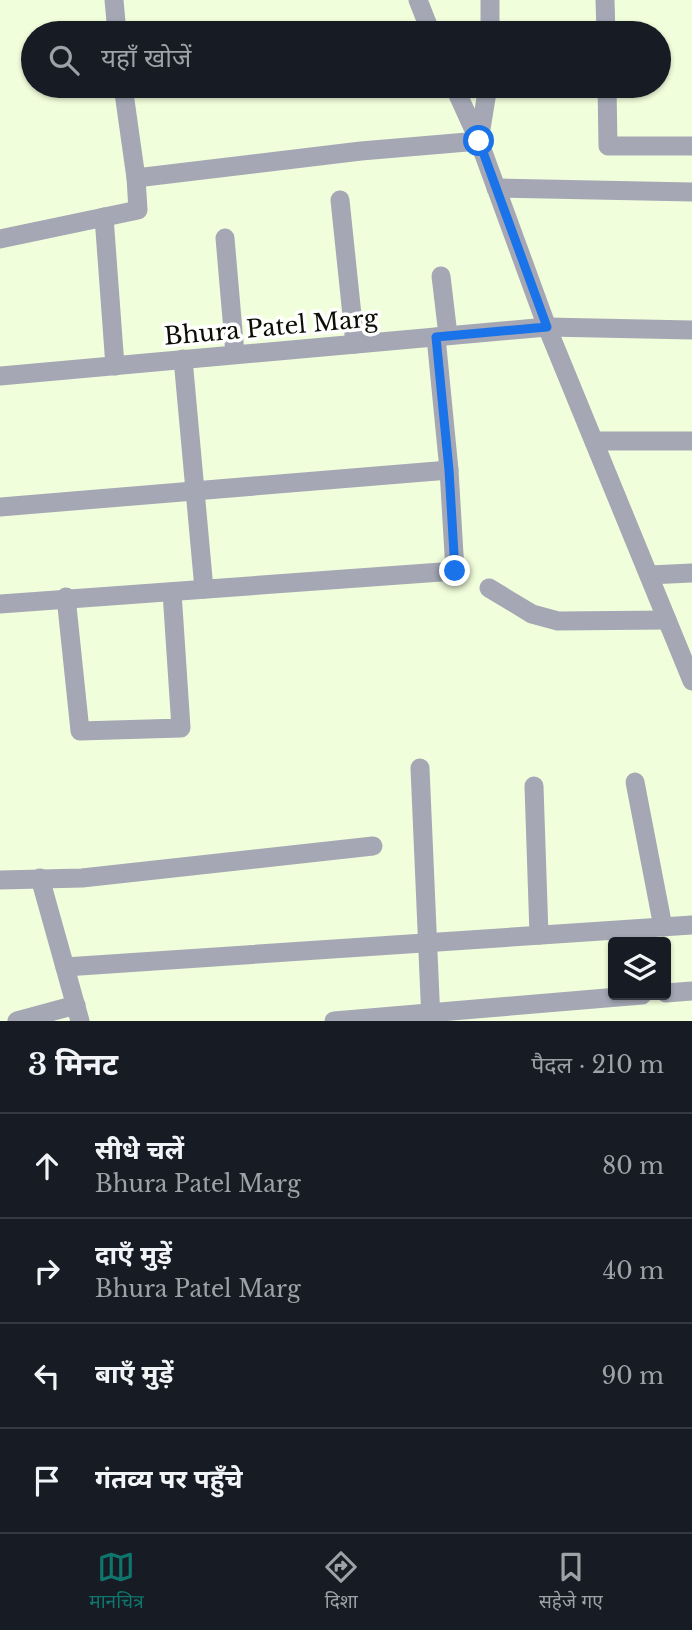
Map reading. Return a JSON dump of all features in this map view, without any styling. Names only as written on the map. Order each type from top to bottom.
[{"type":"street","points":[[114,0],[116,21]]},
{"type":"street","points":[[418,0],[426,21]]},
{"type":"street","points":[[490,0],[490,21]]},
{"type":"street","points":[[605,0],[606,21]]},
{"type":"street","points":[[0,239],[138,210],[125,98]]},
{"type":"street","points":[[459,98],[479,141],[547,327],[692,681]]},
{"type":"street","points":[[479,141],[486,98]]},
{"type":"street","points":[[607,98],[608,146],[692,146]]},
{"type":"street","points":[[136,178],[360,151],[479,141]]},
{"type":"street","points":[[496,188],[692,192]]},
{"type":"street","points":[[340,200],[355,344]]},
{"type":"street","points":[[104,217],[115,366]]},
{"type":"street","points":[[225,238],[235,354]]},
{"type":"street","points":[[0,604],[66,597],[455,571],[441,276]]},
{"type":"street","name":"Bhura Patel Marg","points":[[0,376],[547,327],[692,330]]},
{"type":"street","points":[[183,359],[204,589]]},
{"type":"street","points":[[594,441],[692,441]]},
{"type":"street","points":[[0,507],[449,470]]},
{"type":"street","points":[[649,575],[692,573]]},
{"type":"street","points":[[489,589],[532,614],[558,621],[667,620]]},
{"type":"street","points":[[66,597],[80,731],[181,728],[172,592]]},
{"type":"street","points":[[420,768],[431,1017]]},
{"type":"street","points":[[635,782],[663,928]]},
{"type":"street","points":[[534,786],[539,935]]},
{"type":"street","points":[[0,880],[82,878],[373,846]]},
{"type":"street","points":[[17,1021],[78,1013],[40,878]]},
{"type":"street","points":[[65,967],[692,925]]},
{"type":"street","points":[[671,992],[692,990]]},
{"type":"street","points":[[334,1021],[431,1017],[608,999]]},
{"type":"route","points":[[455,571],[449,470],[436,337],[547,327],[479,141]]}]
